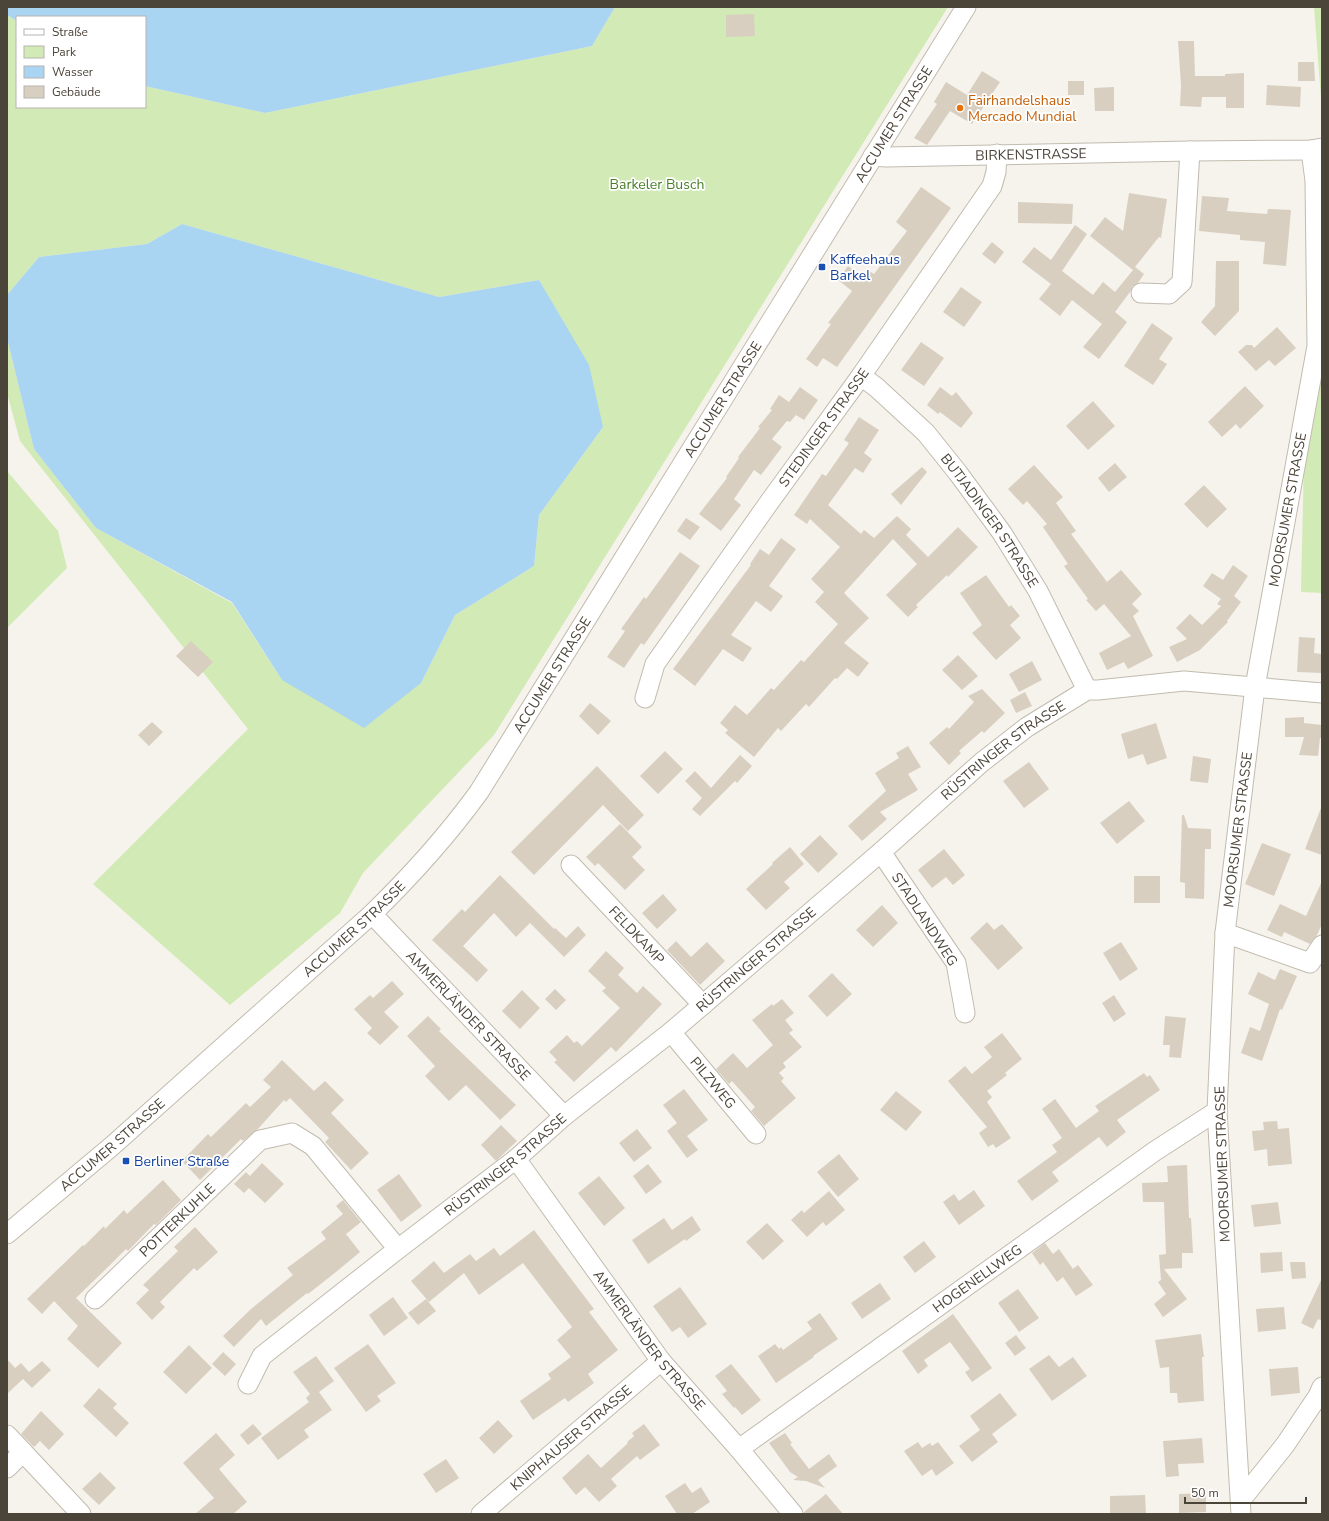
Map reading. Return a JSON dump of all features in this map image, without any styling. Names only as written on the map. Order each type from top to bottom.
[{"type":"street","name":"ACCUMER STRASSE","points":[[7,1234],[112,1146],[372,914],[406,880],[442,840],[479,792],[966,7]]},
{"type":"street","name":"BIRKENSTRASSE","points":[[873,156],[886,157],[1317,149]]},
{"type":"street","name":"MOORSUMER STRASSE","points":[[1241,1507],[1217,1111],[1225,933],[1255,686],[1317,346],[1315,181],[1317,149]]},
{"type":"street","points":[[1141,293],[1169,294],[1182,282],[1190,151]]},
{"type":"street","name":"STEDINGER STRASSE","points":[[645,698],[655,664],[861,376],[992,186],[996,172],[997,154]]},
{"type":"street","name":"BUTJADINGER STRASSE","points":[[861,376],[876,387],[926,433],[958,473],[1002,533],[1038,591],[1087,690]]},
{"type":"street","name":"RÜSTRINGER STRASSE","points":[[248,1384],[262,1356],[398,1249],[516,1159],[564,1116],[671,1032],[881,852],[982,762],[1027,727],[1087,690],[1184,681],[1322,693]]},
{"type":"street","name":"STADLANDWEG","points":[[881,852],[956,963],[965,1013]]},
{"type":"street","name":"FELDKAMP","points":[[571,865],[703,1005]]},
{"type":"street","name":"AMMERLÄNDER STRASSE","points":[[372,914],[564,1116]]},
{"type":"street","points":[[1225,933],[1310,962],[1322,945]]},
{"type":"street","name":"PILZWEG","points":[[671,1032],[756,1134]]},
{"type":"street","name":"HOGENELLWEG","points":[[739,1449],[1155,1151],[1217,1111]]},
{"type":"street","name":"POTTERKUHLE","points":[[95,1299],[260,1140],[292,1134],[313,1146],[398,1249]]},
{"type":"street","name":"AMMERLÄNDER STRASSE","points":[[516,1159],[661,1361],[739,1449],[793,1514]]},
{"type":"street","name":"KNIPHAUSER STRASSE","points":[[480,1514],[661,1361]]},
{"type":"street","points":[[1241,1507],[1285,1445],[1318,1396],[1322,1387]]},
{"type":"street","points":[[7,1435],[81,1514]]},
{"type":"street","points":[[7,1468],[24,1452]]},
{"type":"green space","name":"Barkeler Busch","points":[[615,7],[948,7],[494,735],[363,873],[340,913],[230,1005],[93,884],[248,729],[20,441],[7,393],[7,338],[34,449],[96,528],[232,603],[282,680],[421,683],[455,615],[534,566],[539,515],[603,427],[539,280],[439,297],[182,224],[147,244],[39,257],[7,295],[7,15],[16,20],[16,108],[146,108],[146,86],[265,113],[592,46]]},
{"type":"green space","points":[[1314,7],[1322,7],[1322,111]]},
{"type":"green space","points":[[1322,348],[1322,593],[1301,592],[1304,459]]},
{"type":"green space","points":[[7,471],[58,531],[67,568],[7,628]]},
{"type":"water","points":[[7,7],[615,7],[592,46],[265,113],[146,86],[146,16],[16,16],[16,20],[7,15]]},
{"type":"water","points":[[182,224],[439,297],[539,280],[589,365],[603,427],[539,515],[534,566],[455,615],[421,683],[364,728],[282,680],[232,602],[96,528],[34,449],[7,338],[7,295],[39,257],[147,244]]},
{"type":"building","points":[[754,14],[755,36],[726,37],[726,15]]},
{"type":"building","points":[[1178,41],[1194,41],[1195,76],[1225,76],[1225,74],[1244,73],[1244,108],[1226,108],[1226,97],[1202,97],[1201,107],[1180,106],[1181,85]]},
{"type":"building","points":[[1298,62],[1314,62],[1315,81],[1298,81]]},
{"type":"building","points":[[982,71],[1000,82],[972,124],[950,111],[927,145],[914,138],[937,104],[934,102],[946,82],[967,95]]},
{"type":"building","points":[[1068,81],[1084,81],[1084,95],[1068,95]]},
{"type":"building","points":[[1267,85],[1301,87],[1300,107],[1266,105]]},
{"type":"building","points":[[1114,87],[1114,111],[1095,111],[1094,88]]},
{"type":"building","points":[[921,187],[951,208],[837,367],[823,358],[817,367],[806,359],[831,324],[828,323],[852,291],[838,280],[848,266],[863,277],[868,270],[874,274],[907,231],[896,222]]},
{"type":"building","points":[[1129,193],[1167,199],[1161,238],[1159,237],[1135,267],[1144,274],[1138,283],[1132,287],[1115,312],[1127,322],[1099,359],[1083,347],[1102,324],[1072,300],[1060,316],[1039,299],[1051,284],[1022,262],[1034,247],[1051,260],[1075,225],[1087,234],[1062,271],[1093,295],[1103,282],[1115,292],[1133,270],[1090,236],[1105,217],[1123,231]]},
{"type":"building","points":[[1202,196],[1229,198],[1227,211],[1267,214],[1268,209],[1291,210],[1286,266],[1263,264],[1265,242],[1240,240],[1240,235],[1199,231]]},
{"type":"building","points":[[1018,202],[1073,204],[1072,224],[1018,223]]},
{"type":"building","points":[[992,242],[1004,252],[995,264],[982,254]]},
{"type":"building","points":[[1216,261],[1239,261],[1239,311],[1215,336],[1201,322],[1215,306]]},
{"type":"building","points":[[961,287],[982,302],[964,327],[943,312]]},
{"type":"building","points":[[1152,323],[1173,338],[1159,359],[1167,364],[1153,385],[1124,366]]},
{"type":"building","points":[[1277,327],[1296,348],[1275,366],[1269,360],[1256,371],[1238,352],[1246,345],[1252,345],[1254,348]]},
{"type":"building","points":[[921,342],[944,358],[924,386],[901,370]]},
{"type":"building","points":[[1245,386],[1264,406],[1240,429],[1236,424],[1222,437],[1208,422]]},
{"type":"building","points":[[800,387],[818,400],[804,420],[796,415],[790,422],[787,421],[772,439],[782,447],[761,475],[754,470],[734,499],[741,505],[721,531],[699,514],[727,478],[726,477],[739,458],[738,457],[760,428],[758,427],[772,410],[770,409],[779,395],[789,402]]},
{"type":"building","points":[[940,387],[952,396],[956,392],[973,413],[961,428],[940,412],[938,414],[927,405]]},
{"type":"building","points":[[1093,401],[1115,426],[1088,450],[1066,426]]},
{"type":"building","points":[[859,417],[879,430],[864,453],[872,459],[863,473],[855,468],[828,505],[861,534],[864,530],[874,538],[897,516],[911,529],[906,535],[928,557],[958,527],[978,547],[948,577],[947,575],[916,605],[918,607],[908,617],[886,595],[917,564],[893,539],[844,593],[869,618],[844,643],[869,663],[858,677],[847,668],[837,679],[835,678],[809,707],[806,704],[781,731],[778,728],[754,757],[725,733],[728,730],[720,723],[735,705],[747,715],[771,688],[774,690],[801,660],[804,662],[838,624],[815,602],[824,592],[811,579],[840,547],[810,519],[807,524],[794,515],[822,474],[826,476],[849,443],[844,440]]},
{"type":"building","points":[[1115,463],[1127,477],[1109,492],[1098,478]]},
{"type":"building","points":[[1034,465],[1063,497],[1056,503],[1076,531],[1071,534],[1107,582],[1121,570],[1142,594],[1132,604],[1139,611],[1133,616],[1153,656],[1128,669],[1124,662],[1107,670],[1099,653],[1131,636],[1104,604],[1096,611],[1086,600],[1088,599],[1064,566],[1068,564],[1043,527],[1047,524],[1027,501],[1023,505],[1008,489]]},
{"type":"building","points":[[922,467],[927,472],[901,505],[891,494]]},
{"type":"building","points":[[1204,485],[1227,509],[1207,528],[1184,504]]},
{"type":"building","points":[[686,518],[700,527],[690,540],[677,531]]},
{"type":"building","points":[[781,538],[796,549],[769,586],[783,596],[771,612],[756,601],[731,635],[752,648],[743,662],[723,649],[695,686],[673,669],[751,565],[750,564],[760,549],[769,555]]},
{"type":"building","points":[[680,552],[700,566],[644,645],[641,643],[624,668],[607,657],[625,631],[621,629],[644,597],[646,599]]},
{"type":"building","points":[[1233,565],[1248,576],[1234,596],[1241,602],[1227,621],[1228,622],[1200,650],[1177,662],[1169,647],[1187,639],[1176,628],[1190,614],[1202,625],[1221,606],[1217,604],[1221,599],[1203,586],[1212,573],[1223,580]]},
{"type":"building","points":[[986,575],[1009,607],[1011,605],[1020,616],[1010,625],[1021,638],[996,660],[972,633],[982,625],[960,593]]},
{"type":"building","points":[[1299,637],[1315,638],[1314,653],[1322,654],[1321,673],[1297,672]]},
{"type":"building","points":[[191,641],[213,662],[198,677],[176,656]]},
{"type":"building","points":[[958,655],[978,676],[962,690],[942,670]]},
{"type":"building","points":[[1032,661],[1042,680],[1019,692],[1009,674]]},
{"type":"building","points":[[982,689],[1005,713],[984,733],[982,731],[959,751],[961,753],[949,765],[929,743],[947,727],[949,729],[974,702],[968,696]]},
{"type":"building","points":[[1025,692],[1032,706],[1016,713],[1010,700]]},
{"type":"building","points":[[590,703],[611,721],[598,735],[579,716]]},
{"type":"building","points":[[1304,717],[1304,723],[1322,725],[1322,738],[1320,738],[1318,756],[1299,755],[1304,737],[1285,737],[1285,718]]},
{"type":"building","points":[[152,722],[163,732],[149,746],[138,735]]},
{"type":"building","points":[[1156,723],[1167,758],[1147,765],[1143,754],[1128,759],[1121,734]]},
{"type":"building","points":[[908,746],[921,767],[908,774],[918,790],[880,812],[887,819],[862,841],[848,826],[886,791],[875,773],[899,758],[896,753]]},
{"type":"building","points":[[665,751],[683,769],[658,794],[640,776]]},
{"type":"building","points":[[740,755],[752,766],[737,783],[735,781],[700,816],[692,809],[702,798],[685,781],[695,771],[711,788]]},
{"type":"building","points":[[1193,756],[1211,759],[1208,783],[1190,781]]},
{"type":"building","points":[[1029,762],[1049,789],[1024,808],[1003,781]]},
{"type":"building","points":[[597,766],[644,815],[628,831],[603,805],[534,875],[511,852]]},
{"type":"building","points":[[1129,801],[1145,821],[1117,844],[1100,823]]},
{"type":"building","points":[[1322,808],[1322,855],[1305,849]]},
{"type":"building","points":[[1182,815],[1184,815],[1188,828],[1211,829],[1211,849],[1205,849],[1204,899],[1185,898],[1185,883],[1180,882]]},
{"type":"building","points":[[620,824],[642,847],[632,857],[645,870],[625,890],[598,863],[595,866],[586,857]]},
{"type":"building","points":[[820,835],[838,854],[818,873],[800,854]]},
{"type":"building","points":[[1262,843],[1291,854],[1274,896],[1245,884]]},
{"type":"building","points":[[790,847],[804,864],[784,882],[790,888],[766,910],[746,889]]},
{"type":"building","points":[[944,849],[965,875],[953,885],[946,877],[932,888],[918,870]]},
{"type":"building","points":[[500,875],[554,929],[555,928],[566,938],[578,926],[586,935],[564,957],[530,923],[516,937],[494,913],[463,946],[488,970],[477,982],[432,940],[462,909],[465,912]]},
{"type":"building","points":[[1134,876],[1160,876],[1160,903],[1134,903]]},
{"type":"building","points":[[1322,881],[1322,924],[1317,935],[1310,944],[1284,932],[1282,937],[1267,930],[1280,904],[1306,916]]},
{"type":"building","points":[[663,894],[677,910],[657,929],[642,913]]},
{"type":"building","points":[[882,905],[898,923],[873,947],[856,930]]},
{"type":"building","points":[[987,922],[994,930],[1002,924],[1023,948],[998,970],[970,938]]},
{"type":"building","points":[[676,941],[691,957],[707,942],[725,961],[700,985],[667,950]]},
{"type":"building","points":[[1121,942],[1138,969],[1120,981],[1103,953]]},
{"type":"building","points":[[606,951],[624,968],[618,975],[637,993],[643,986],[662,1004],[616,1052],[611,1047],[574,1082],[554,1062],[557,1060],[549,1052],[567,1035],[574,1043],[577,1041],[582,1046],[620,1008],[602,991],[606,988],[588,971]]},
{"type":"building","points":[[1280,969],[1297,976],[1282,1010],[1280,1009],[1262,1061],[1241,1053],[1250,1027],[1260,1031],[1269,1004],[1248,994],[1258,972],[1275,980]]},
{"type":"building","points":[[832,973],[852,994],[827,1017],[808,996]]},
{"type":"building","points":[[392,981],[404,994],[384,1012],[399,1027],[380,1045],[367,1033],[372,1028],[354,1009],[370,995],[373,998]]},
{"type":"building","points":[[555,989],[566,1000],[556,1010],[545,999]]},
{"type":"building","points":[[522,990],[540,1008],[520,1029],[502,1011]]},
{"type":"building","points":[[1114,995],[1126,1014],[1114,1022],[1102,1003]]},
{"type":"building","points":[[782,999],[794,1013],[785,1020],[793,1030],[789,1033],[802,1047],[783,1063],[786,1067],[779,1073],[784,1078],[781,1081],[796,1098],[764,1126],[751,1111],[755,1107],[732,1081],[729,1084],[716,1069],[733,1053],[747,1068],[773,1045],[752,1020],[772,1004],[773,1006]]},
{"type":"building","points":[[428,1016],[441,1029],[439,1031],[516,1105],[500,1120],[466,1085],[449,1101],[425,1076],[435,1066],[407,1036]]},
{"type":"building","points":[[1165,1016],[1186,1018],[1181,1058],[1169,1057],[1170,1045],[1163,1045]]},
{"type":"building","points":[[1002,1033],[1022,1059],[1005,1073],[1007,1075],[987,1091],[992,1097],[987,1102],[1011,1138],[996,1148],[993,1144],[988,1147],[979,1133],[987,1127],[948,1081],[965,1066],[972,1074],[992,1057],[984,1047]]},
{"type":"building","points":[[282,1060],[314,1091],[325,1081],[344,1100],[331,1113],[369,1153],[351,1170],[325,1142],[329,1138],[290,1098],[286,1102],[284,1100],[257,1130],[243,1141],[241,1139],[200,1180],[182,1161],[208,1134],[211,1137],[246,1103],[250,1107],[271,1087],[263,1080]]},
{"type":"building","points":[[1144,1073],[1147,1077],[1150,1075],[1160,1090],[1117,1120],[1126,1132],[1107,1147],[1099,1137],[1052,1172],[1059,1181],[1032,1201],[1017,1181],[1057,1152],[1052,1145],[1062,1138],[1042,1109],[1055,1099],[1076,1128],[1099,1111],[1095,1106]]},
{"type":"building","points":[[684,1089],[708,1120],[687,1136],[698,1150],[687,1158],[667,1131],[677,1123],[663,1105]]},
{"type":"building","points":[[896,1091],[922,1112],[906,1131],[880,1110]]},
{"type":"building","points":[[1277,1121],[1278,1129],[1289,1128],[1292,1164],[1268,1166],[1267,1149],[1254,1151],[1252,1131],[1264,1130],[1263,1122]]},
{"type":"building","points":[[501,1125],[517,1141],[496,1161],[481,1145]]},
{"type":"building","points":[[637,1129],[652,1148],[634,1162],[619,1143]]},
{"type":"building","points":[[839,1154],[859,1179],[838,1197],[817,1172]]},
{"type":"building","points":[[262,1163],[284,1184],[265,1203],[249,1188],[244,1193],[234,1184],[246,1172],[250,1176]]},
{"type":"building","points":[[648,1164],[662,1182],[646,1194],[633,1176]]},
{"type":"building","points":[[1187,1165],[1189,1218],[1191,1218],[1193,1253],[1182,1253],[1182,1268],[1164,1269],[1187,1299],[1163,1317],[1154,1304],[1166,1294],[1158,1282],[1161,1280],[1159,1255],[1166,1254],[1164,1202],[1143,1202],[1142,1183],[1168,1182],[1167,1166]]},
{"type":"building","points":[[399,1174],[422,1206],[401,1222],[377,1190]]},
{"type":"building","points":[[599,1176],[625,1208],[604,1226],[578,1193]]},
{"type":"building","points":[[163,1180],[181,1200],[156,1225],[154,1224],[128,1251],[126,1249],[76,1298],[122,1343],[98,1368],[67,1339],[78,1326],[54,1301],[42,1314],[27,1299],[104,1226],[105,1229],[124,1210],[127,1214]]},
{"type":"building","points":[[974,1190],[985,1206],[959,1225],[943,1202],[954,1194],[959,1201]]},
{"type":"building","points":[[829,1191],[845,1210],[826,1226],[823,1222],[807,1237],[791,1220],[802,1210],[804,1213]]},
{"type":"building","points":[[343,1200],[361,1222],[346,1234],[360,1252],[266,1326],[261,1319],[234,1347],[223,1336],[251,1309],[293,1275],[287,1268],[326,1239],[321,1232],[343,1214],[336,1206]]},
{"type":"building","points":[[1278,1202],[1281,1224],[1254,1227],[1251,1205]]},
{"type":"building","points":[[692,1216],[701,1230],[648,1264],[632,1240],[664,1218],[672,1230]]},
{"type":"building","points":[[767,1223],[784,1241],[763,1260],[746,1242]]},
{"type":"building","points":[[195,1227],[218,1252],[197,1271],[194,1268],[160,1302],[165,1307],[152,1320],[136,1303],[149,1290],[143,1285],[178,1251],[174,1247]]},
{"type":"building","points":[[534,1230],[594,1309],[589,1312],[618,1350],[588,1374],[594,1383],[568,1402],[565,1398],[533,1420],[520,1401],[551,1379],[548,1374],[571,1357],[557,1340],[572,1327],[523,1263],[479,1295],[464,1273],[429,1302],[411,1281],[434,1261],[444,1273],[470,1254],[476,1261],[494,1248],[500,1256]]},
{"type":"building","points":[[924,1241],[936,1257],[915,1273],[903,1257]]},
{"type":"building","points":[[1045,1243],[1053,1254],[1059,1249],[1073,1269],[1078,1265],[1093,1285],[1076,1296],[1063,1277],[1057,1282],[1043,1262],[1040,1265],[1032,1253]]},
{"type":"building","points":[[1282,1252],[1283,1271],[1261,1273],[1260,1253]]},
{"type":"building","points":[[1290,1262],[1305,1262],[1306,1278],[1292,1279]]},
{"type":"building","points":[[1322,1278],[1322,1321],[1318,1319],[1313,1329],[1301,1323]]},
{"type":"building","points":[[880,1283],[891,1299],[862,1319],[851,1303]]},
{"type":"building","points":[[680,1287],[707,1324],[688,1338],[680,1327],[672,1332],[653,1306]]},
{"type":"building","points":[[1018,1289],[1039,1318],[1019,1332],[998,1303]]},
{"type":"building","points":[[393,1297],[408,1318],[384,1336],[369,1315]]},
{"type":"building","points":[[426,1299],[436,1311],[418,1325],[408,1313]]},
{"type":"building","points":[[1284,1307],[1286,1329],[1258,1332],[1256,1309]]},
{"type":"building","points":[[820,1313],[838,1339],[776,1383],[758,1356],[775,1344],[779,1349],[781,1347],[783,1350],[812,1329],[807,1322]]},
{"type":"building","points":[[953,1314],[992,1368],[972,1382],[965,1372],[970,1369],[950,1342],[924,1360],[928,1366],[918,1374],[902,1351]]},
{"type":"building","points":[[1201,1334],[1204,1357],[1202,1357],[1204,1401],[1178,1403],[1177,1393],[1170,1393],[1169,1367],[1160,1368],[1155,1340]]},
{"type":"building","points":[[1016,1335],[1026,1348],[1015,1356],[1005,1343]]},
{"type":"building","points":[[368,1344],[396,1383],[377,1396],[381,1401],[366,1412],[334,1368]]},
{"type":"building","points":[[189,1345],[212,1368],[186,1394],[163,1372]]},
{"type":"building","points":[[223,1352],[236,1364],[225,1376],[212,1364]]},
{"type":"building","points":[[1049,1355],[1059,1367],[1073,1357],[1087,1376],[1052,1401],[1029,1369]]},
{"type":"building","points":[[316,1356],[334,1381],[319,1392],[332,1410],[304,1430],[309,1437],[278,1460],[261,1438],[309,1402],[306,1398],[310,1394],[293,1372]]},
{"type":"building","points":[[7,1359],[15,1368],[21,1363],[29,1372],[42,1361],[51,1370],[32,1388],[23,1379],[7,1394]]},
{"type":"building","points":[[731,1364],[761,1400],[742,1415],[722,1394],[727,1391],[715,1376]]},
{"type":"building","points":[[1298,1367],[1300,1393],[1271,1396],[1269,1369]]},
{"type":"building","points":[[99,1388],[117,1404],[113,1408],[129,1423],[116,1437],[83,1406]]},
{"type":"building","points":[[1000,1393],[1017,1415],[992,1434],[998,1442],[972,1462],[959,1446],[980,1430],[970,1416]]},
{"type":"building","points":[[41,1411],[64,1434],[49,1450],[40,1441],[34,1447],[21,1434]]},
{"type":"building","points":[[498,1420],[513,1436],[494,1454],[479,1438]]},
{"type":"building","points":[[253,1424],[262,1434],[248,1445],[240,1435]]},
{"type":"building","points":[[644,1424],[660,1445],[640,1460],[637,1456],[611,1479],[617,1486],[599,1502],[585,1487],[576,1495],[562,1478],[588,1454],[601,1468],[628,1443],[627,1442],[634,1436],[632,1433]]},
{"type":"building","points":[[216,1433],[235,1455],[219,1469],[247,1502],[233,1514],[195,1514],[214,1498],[183,1463]]},
{"type":"building","points":[[785,1433],[792,1443],[790,1444],[809,1469],[829,1454],[837,1466],[818,1480],[825,1488],[806,1481],[793,1480],[798,1477],[790,1472],[769,1443]]},
{"type":"building","points":[[1202,1438],[1204,1463],[1178,1464],[1179,1476],[1166,1477],[1163,1441]]},
{"type":"building","points":[[918,1442],[922,1448],[930,1443],[932,1446],[938,1442],[954,1463],[936,1476],[932,1469],[922,1476],[904,1451]]},
{"type":"building","points":[[446,1459],[459,1478],[436,1493],[423,1474]]},
{"type":"building","points":[[100,1472],[116,1488],[99,1505],[82,1489]]},
{"type":"building","points":[[685,1483],[692,1493],[701,1487],[710,1502],[692,1514],[677,1514],[665,1496]]},
{"type":"building","points":[[1206,1493],[1206,1512],[1179,1513],[1179,1494]]},
{"type":"building","points":[[826,1494],[843,1514],[804,1514],[804,1512]]},
{"type":"building","points":[[1145,1495],[1146,1514],[1110,1514],[1110,1496]]},
{"type":"place","name":"Fairhandelshaus Mercado Mundial","points":[[960,108]]},
{"type":"place","name":"Kaffeehaus Barkel","points":[[822,267]]},
{"type":"place","name":"Berliner Straße","points":[[126,1161]]}]
